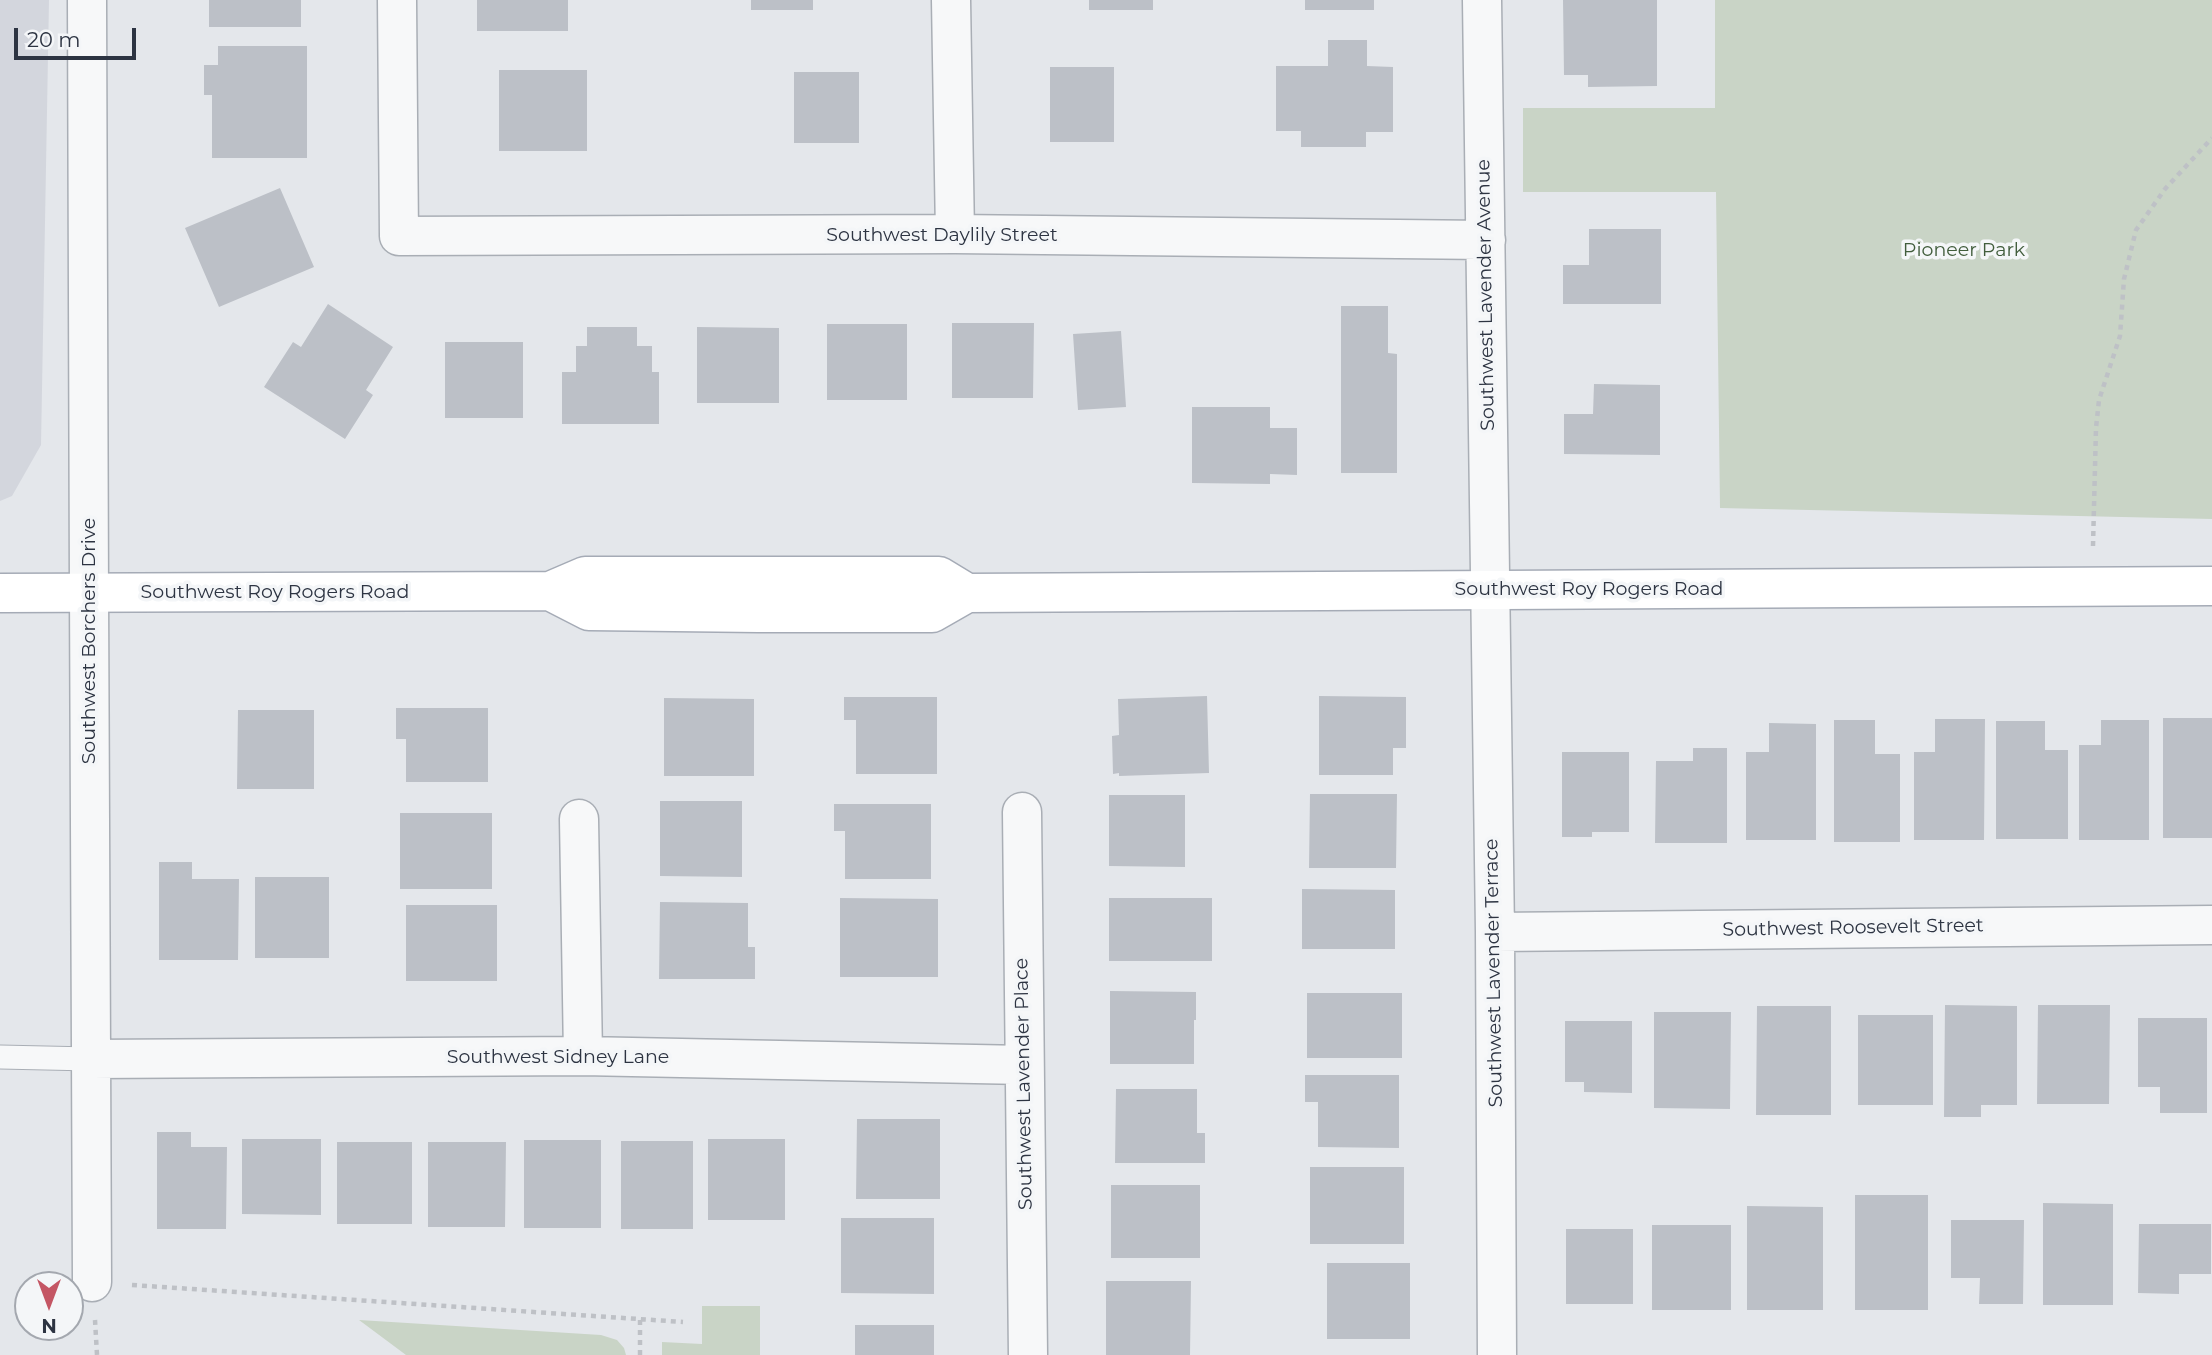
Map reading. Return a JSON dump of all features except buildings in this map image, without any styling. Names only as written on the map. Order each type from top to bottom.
[{"type":"main road","name":"Southwest Roy Rogers Road","points":[[0,593],[550,592],[589,611],[759,613],[932,612],[967,593],[2212,586]]},
{"type":"street","name":"Southwest Borchers Drive","points":[[88,0],[92,1282]]},
{"type":"street","name":"Southwest Daylily Street","points":[[397,0],[399,236],[955,234],[1486,240]]},
{"type":"street","points":[[951,0],[955,234]]},
{"type":"street","name":"Southwest Lavender Avenue","points":[[1482,0],[1488,590]]},
{"type":"street","name":"Southwest Lavender Terrace","points":[[1488,590],[1497,1355]]},
{"type":"street","name":"Southwest Lavender Place","points":[[1022,813],[1028,1355]]},
{"type":"street","points":[[579,819],[583,1056]]},
{"type":"street","name":"Southwest Roosevelt Street","points":[[1494,932],[2212,925]]},
{"type":"street","name":"Southwest Sidney Lane","points":[[92,1059],[583,1056],[1024,1065]]},
{"type":"lane","points":[[0,1057],[92,1059]]},
{"type":"path","points":[[2089,585],[2095,520],[2099,400],[2120,336],[2124,279],[2136,230],[2165,189],[2212,138]]},
{"type":"path","points":[[92,1282],[683,1322]]},
{"type":"path","points":[[640,1319],[640,1355]]},
{"type":"shaded area","points":[[0,0],[49,0],[41,445],[12,496],[0,501]]},
{"type":"green space","name":"Pioneer Park","points":[[1715,0],[2212,0],[2212,519],[1720,508],[1716,192],[1523,192],[1523,108],[1715,108]]},
{"type":"green space","points":[[702,1306],[760,1306],[760,1355],[662,1355],[662,1342],[702,1344]]},
{"type":"green space","points":[[359,1320],[601,1335],[617,1340],[626,1355],[406,1355]]}]
